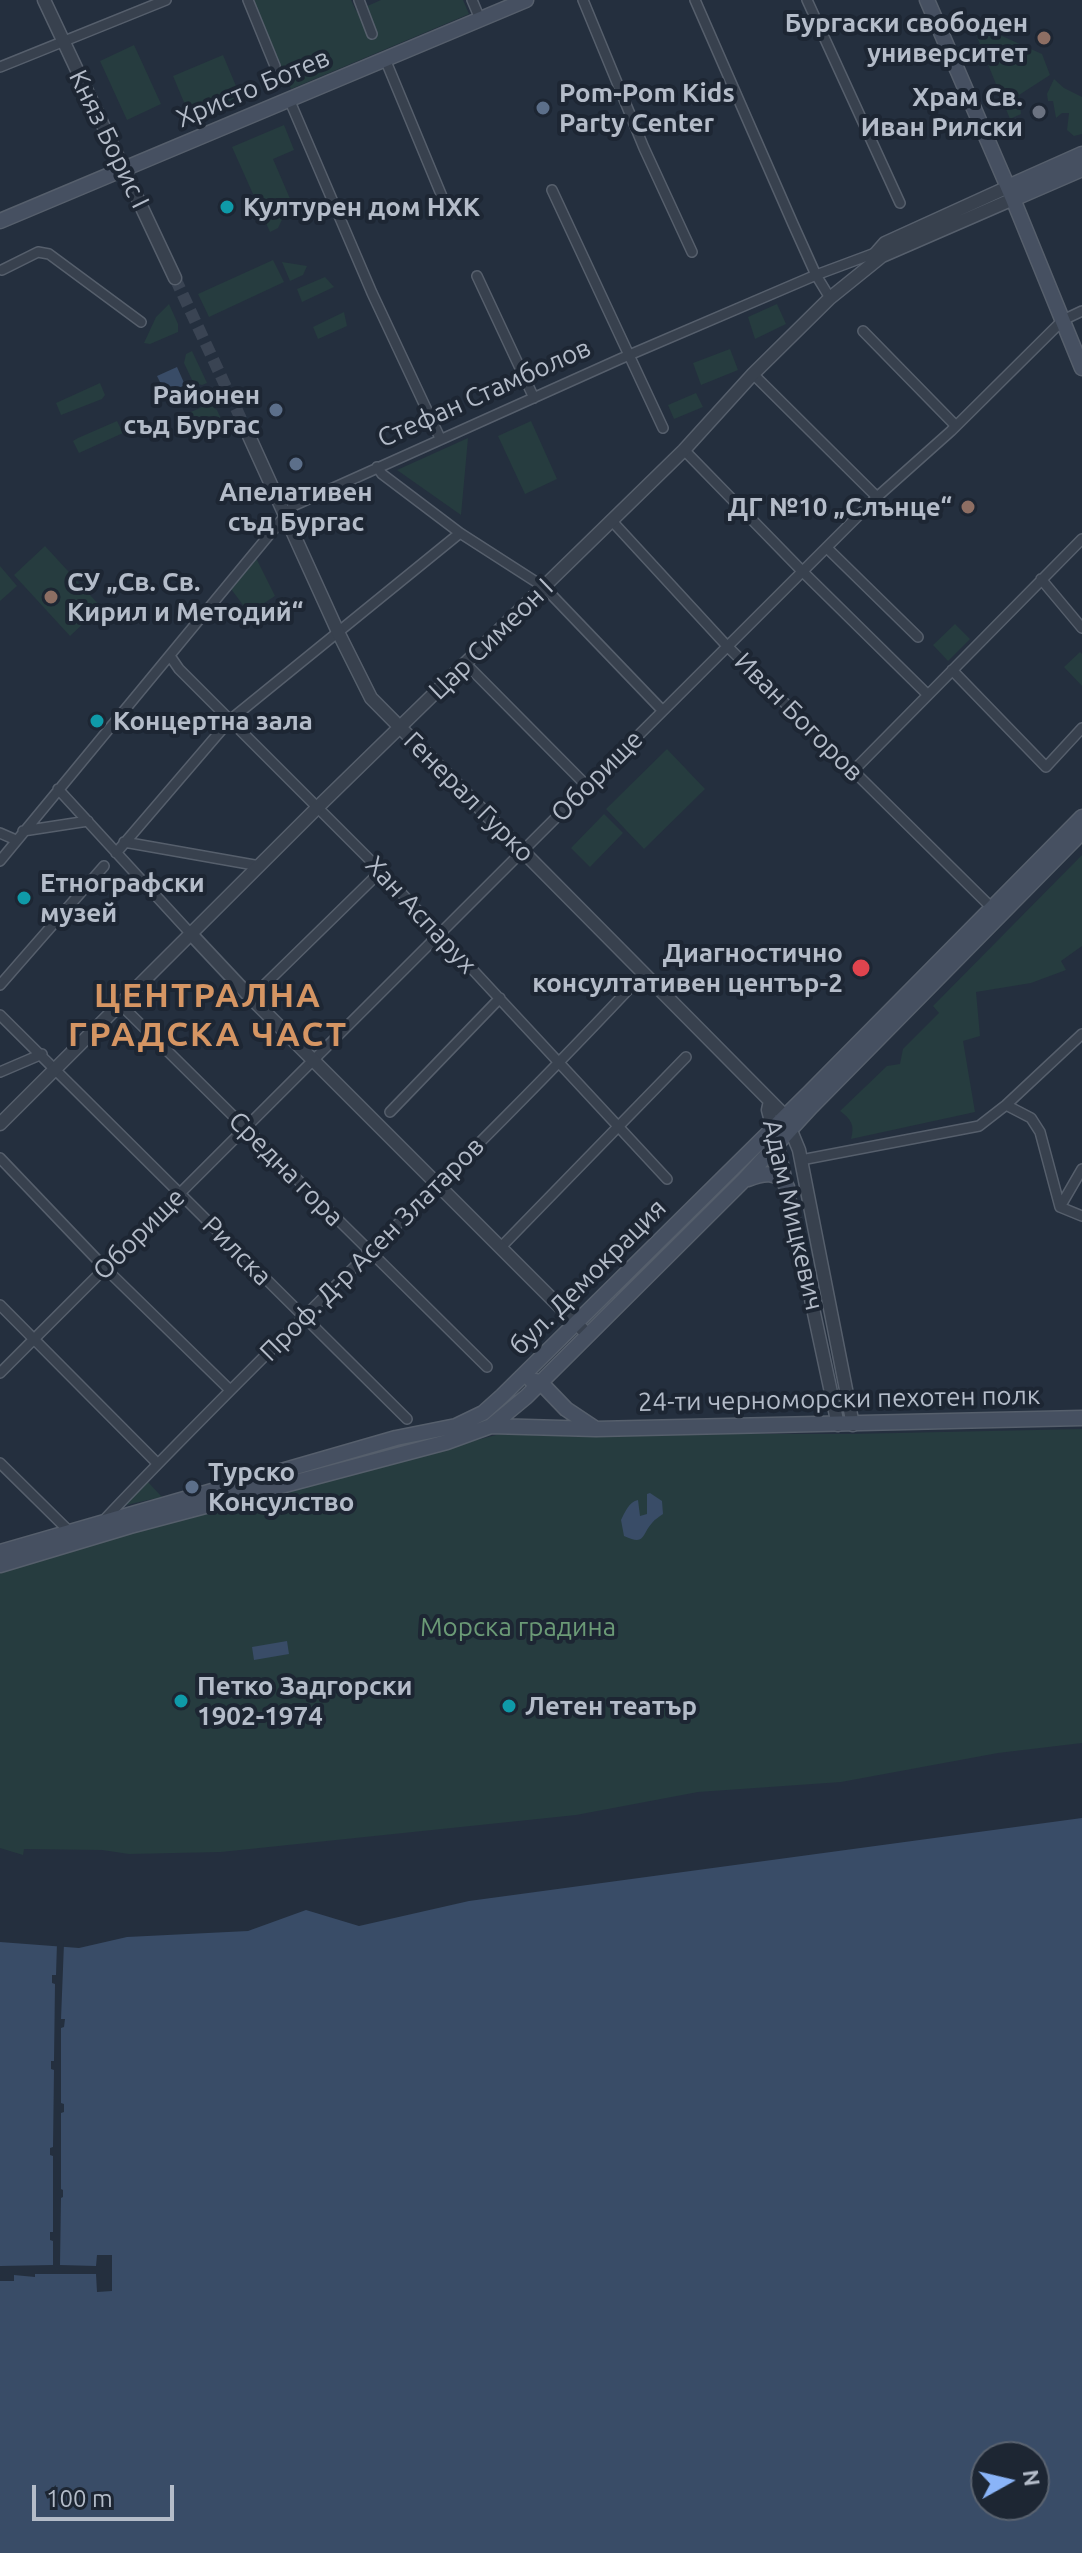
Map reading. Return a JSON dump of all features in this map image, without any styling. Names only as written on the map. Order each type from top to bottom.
[{"type":"main road","name":"Христо Ботев","points":[[0,221],[526,0]]},
{"type":"main road","points":[[927,0],[1011,193],[1082,368]]},
{"type":"main road","name":"Стефан Стамболов","points":[[1011,193],[1082,154]]},
{"type":"main road","points":[[1011,193],[1082,169]]},
{"type":"main road","name":"бул. Демокрация","points":[[0,1565],[130,1526],[394,1458],[491,1426],[510,1412],[565,1357],[583,1330],[772,1128],[1082,817]]},
{"type":"main road","name":"бул. Демокрация","points":[[0,1552],[396,1438],[456,1426],[483,1413],[518,1380],[583,1330],[744,1180],[1082,832]]},
{"type":"main road","points":[[744,1180],[769,1173],[782,1179],[787,1187]]},
{"type":"main road","points":[[518,1380],[540,1382],[566,1409],[596,1429]]},
{"type":"main road","name":"24-ти черноморски пехотен полк","points":[[491,1426],[596,1429],[1082,1418]]},
{"type":"street","name":"Княз Борис I","points":[[44,0],[175,278]]},
{"type":"street","points":[[0,67],[143,4],[166,0]]},
{"type":"street","points":[[248,0],[275,66]]},
{"type":"street","points":[[359,0],[372,34]]},
{"type":"street","points":[[472,0],[480,19]]},
{"type":"street","points":[[583,0],[644,148],[692,252]]},
{"type":"street","points":[[695,0],[816,275],[830,298]]},
{"type":"street","points":[[807,0],[900,203]]},
{"type":"street","points":[[385,59],[448,211]]},
{"type":"street","points":[[289,99],[372,293],[440,438]]},
{"type":"street","points":[[552,190],[663,428]]},
{"type":"street","name":"Стефан Стамболов","points":[[0,861],[297,504],[628,355],[875,253],[895,238],[1011,193]]},
{"type":"street","name":"Цар Симеон I","points":[[0,1124],[317,808],[684,450],[753,374],[830,298],[868,265],[1011,193]]},
{"type":"street","points":[[1,269],[38,252],[49,254],[141,322]]},
{"type":"street","name":"Стефан Стамболов","points":[[868,265],[875,253]]},
{"type":"street","points":[[477,276],[534,398]]},
{"type":"street","name":"Оборище","points":[[0,1373],[877,497],[956,426],[1063,320],[1082,311]]},
{"type":"street","points":[[863,331],[956,426]]},
{"type":"street","points":[[753,374],[877,497]]},
{"type":"street","name":"Генерал Гурко","points":[[249,436],[371,698],[770,1101]]},
{"type":"street","points":[[684,450],[927,694]]},
{"type":"street","points":[[377,467],[460,533],[544,587],[662,710]]},
{"type":"street","name":"Иван Богоров","points":[[611,520],[727,646],[992,908]]},
{"type":"street","points":[[116,853],[230,720],[460,533]]},
{"type":"street","points":[[853,771],[1082,539]]},
{"type":"street","points":[[827,548],[918,637]]},
{"type":"street","points":[[1041,579],[1082,628]]},
{"type":"street","name":"Хан Аспарух","points":[[170,656],[179,669],[381,871],[667,1179]]},
{"type":"street","points":[[466,664],[588,787]]},
{"type":"street","points":[[952,670],[1046,767],[1082,728]]},
{"type":"street","points":[[58,789],[251,998],[583,1330]]},
{"type":"street","points":[[23,831],[88,821]]},
{"type":"street","points":[[0,833],[16,840]]},
{"type":"street","points":[[124,842],[260,866]]},
{"type":"street","points":[[0,985],[104,866]]},
{"type":"street","points":[[251,998],[381,871]]},
{"type":"street","name":"Проф. Д-р Асен Златаров","points":[[101,1522],[369,1251],[439,1185],[643,974]]},
{"type":"street","points":[[390,1112],[500,998]]},
{"type":"street","name":"Средна гора","points":[[120,1004],[487,1367]]},
{"type":"street","name":"Рилска","points":[[0,1015],[407,1419]]},
{"type":"street","points":[[801,1160],[979,1126],[1082,1034]]},
{"type":"street","points":[[0,1072],[42,1054]]},
{"type":"street","points":[[501,1247],[686,1057]]},
{"type":"street","name":"Адам Мицкевич","points":[[770,1101],[785,1116],[801,1160],[846,1425]]},
{"type":"street","name":"Адам Мицкевич","points":[[770,1101],[768,1110],[772,1128],[846,1425]]},
{"type":"street","points":[[1006,1105],[1031,1118],[1040,1132],[1060,1207]]},
{"type":"street","points":[[0,1158],[105,1268],[230,1390]]},
{"type":"street","points":[[1060,1207],[1082,1169]]},
{"type":"street","points":[[1060,1207],[1082,1216]]},
{"type":"street","points":[[0,1305],[157,1463]]},
{"type":"street","points":[[0,1463],[70,1532]]},
{"type":"green space","points":[[253,0],[351,0],[356,11],[381,0],[463,0],[469,14],[291,89]]},
{"type":"green space","points":[[971,22],[1042,54],[1050,75],[1019,95],[1021,114],[1010,119]]},
{"type":"green space","points":[[134,45],[161,104],[127,120],[100,61]]},
{"type":"green space","points":[[223,55],[241,98],[191,119],[173,76]]},
{"type":"green space","points":[[1054,79],[1082,97],[1082,134],[1074,136],[1067,130],[1069,113],[1062,113],[1056,118],[1053,101],[1048,101],[1047,94]]},
{"type":"green space","points":[[284,125],[294,150],[273,159],[291,201],[278,228],[270,232],[232,147]]},
{"type":"green space","points":[[273,260],[284,282],[209,317],[198,294]]},
{"type":"green space","points":[[282,262],[307,266],[303,275],[290,281]]},
{"type":"green space","points":[[325,277],[334,287],[302,302],[297,289]]},
{"type":"green space","points":[[169,304],[178,324],[178,332],[150,344],[144,343],[156,317]]},
{"type":"green space","points":[[777,304],[786,324],[755,339],[748,317]]},
{"type":"green space","points":[[344,312],[347,326],[318,339],[313,327]]},
{"type":"green space","points":[[730,349],[738,370],[701,385],[693,363]]},
{"type":"green space","points":[[192,351],[207,383],[202,385],[193,382],[184,363],[186,354]]},
{"type":"green space","points":[[100,383],[105,395],[102,399],[61,415],[56,403]]},
{"type":"green space","points":[[696,393],[703,407],[674,419],[668,405]]},
{"type":"green space","points":[[209,404],[217,410],[225,427],[202,429],[180,422],[184,415]]},
{"type":"green space","points":[[117,421],[123,433],[79,453],[73,441]]},
{"type":"green space","points":[[531,421],[557,479],[525,494],[498,436]]},
{"type":"green space","points":[[468,438],[461,515],[397,470]]},
{"type":"green space","points":[[45,546],[101,607],[70,636],[14,575]]},
{"type":"green space","points":[[255,556],[275,596],[249,613],[231,589]]},
{"type":"green space","points":[[0,566],[17,586],[0,601]]},
{"type":"green space","points":[[955,624],[970,639],[948,661],[933,645]]},
{"type":"green space","points":[[1080,652],[1082,654],[1082,686],[1064,667]]},
{"type":"green space","points":[[667,749],[705,789],[644,849],[606,809]]},
{"type":"green space","points":[[604,814],[623,833],[590,867],[571,848]]},
{"type":"green space","points":[[1082,855],[1082,946],[1061,961],[1066,970],[1031,983],[976,992],[980,1036],[963,1041],[975,1112],[851,1139],[851,1123],[840,1111],[887,1066],[900,1064],[903,1049],[939,1013],[933,1006]]},
{"type":"green space","name":"Морска градина","points":[[1082,1429],[1082,1743],[998,1753],[841,1782],[698,1792],[576,1815],[221,1852],[129,1854],[102,1850],[24,1849],[23,1855],[0,1848],[0,1570],[128,1531],[500,1434],[600,1437]]},
{"type":"green space","points":[[147,1481],[162,1497],[126,1505]]},
{"type":"water","points":[[177,367],[185,385],[166,394],[157,376]]},
{"type":"water","points":[[647,1494],[662,1501],[663,1514],[642,1538],[636,1540],[624,1536],[621,1520],[626,1511],[638,1500],[640,1516],[647,1514]]},
{"type":"water","points":[[287,1641],[289,1654],[254,1660],[252,1647]]},
{"type":"water","points":[[1082,1818],[1082,2553],[0,2553],[0,1942],[79,1948],[127,1937],[248,1931],[306,1910],[359,1926],[469,1901]]},
{"type":"pier","points":[[57,1943],[64,1943],[61,2019],[65,2019],[61,2028],[61,2103],[64,2104],[64,2112],[61,2113],[63,2197],[60,2265],[96,2266],[97,2255],[112,2255],[112,2291],[97,2292],[96,2274],[14,2275],[14,2281],[0,2281],[0,2266],[53,2265],[50,2232],[53,2232],[53,2156],[50,2155],[50,2148],[53,2147],[54,2070],[51,2069],[51,2061],[54,2061],[55,1984],[52,1983],[52,1975],[56,1975]]},
{"type":"tunnel","points":[[175,278],[249,436]]},
{"type":"place","name":"Бургаски свободен университет","points":[[1044,38]]},
{"type":"place","name":"Pom-Pom Kids Party Center","points":[[543,108]]},
{"type":"place","name":"Храм Св. Иван Рилски","points":[[1039,112]]},
{"type":"place","name":"Културен дом НХК","points":[[227,207]]},
{"type":"place","name":"Районен съд Бургас","points":[[276,410]]},
{"type":"place","name":"Апелативен съд Бургас","points":[[296,464]]},
{"type":"place","name":"ДГ №10 „Слънце“","points":[[968,507]]},
{"type":"place","name":"СУ „Св. Св. Кирил и Методий“","points":[[51,597]]},
{"type":"place","name":"Концертна зала","points":[[97,721]]},
{"type":"place","name":"Етнографски музей","points":[[24,898]]},
{"type":"place","name":"Диагностично консултативен център-2","points":[[861,968]]},
{"type":"place","name":"Турско Консулство","points":[[192,1487]]},
{"type":"place","name":"Петко Задгорски 1902-1974","points":[[181,1701]]},
{"type":"place","name":"Летен театър","points":[[509,1706]]},
{"type":"district","name":"ЦЕНТРАЛНА ГРАДСКА ЧАСТ","points":[[208,1016]]}]
